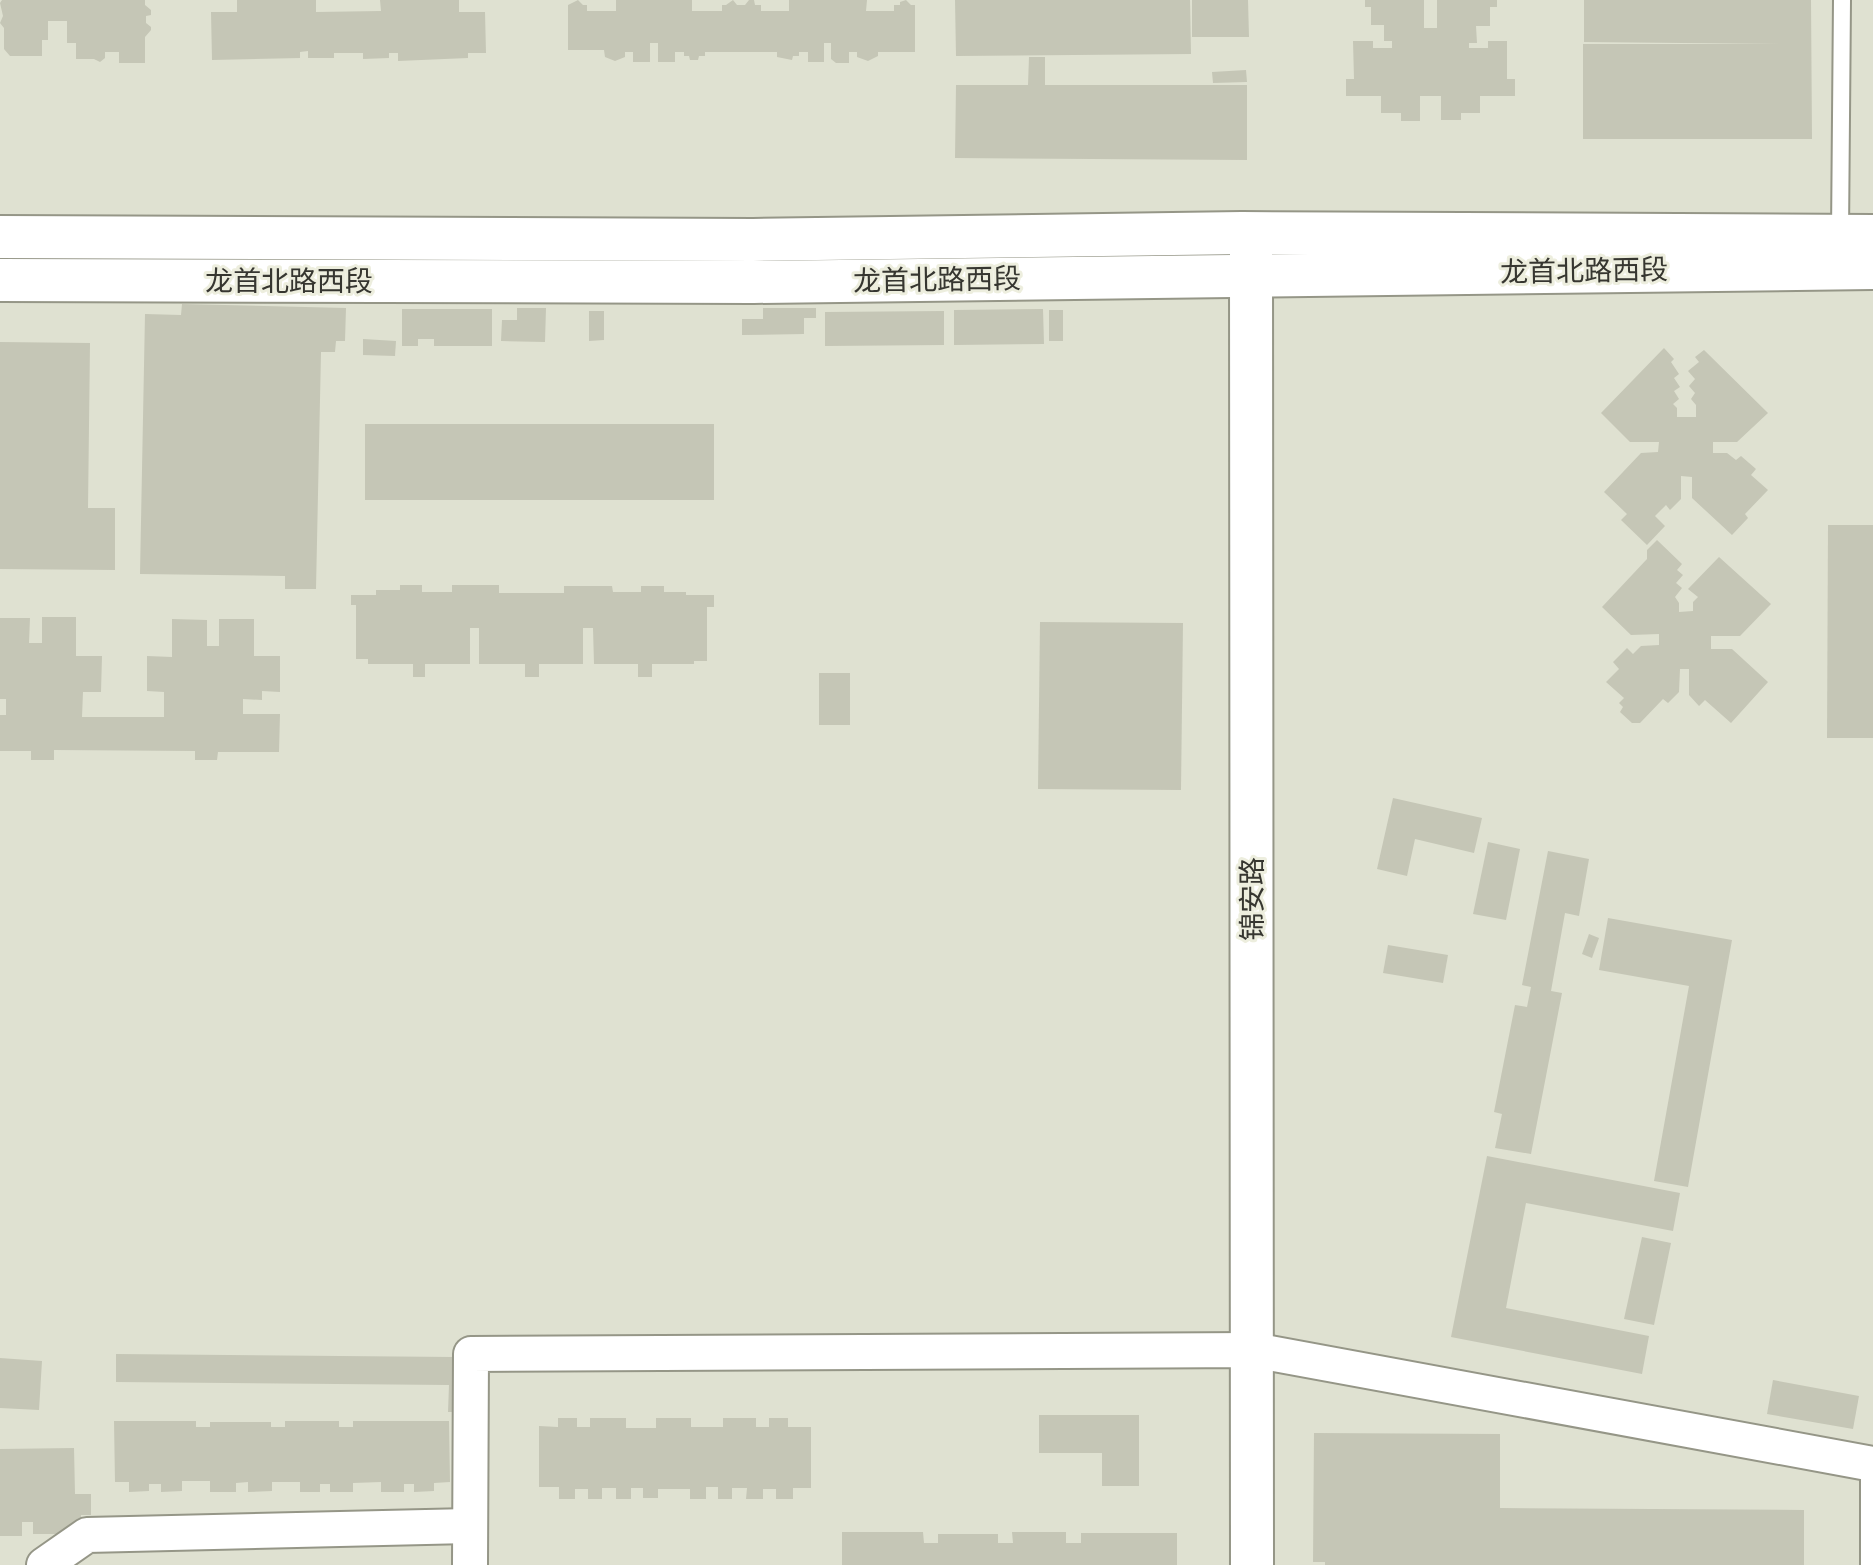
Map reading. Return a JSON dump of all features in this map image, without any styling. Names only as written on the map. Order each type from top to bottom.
[{"type":"street","name":"龙首北路西段","points":[[0,237],[753,240],[1251,233],[1857,252]]},
{"type":"street","name":"锦安路","points":[[1251,233],[1252,1565]]},
{"type":"street","name":"龙首北路西段","points":[[0,280],[754,282],[1251,276],[1857,252]]},
{"type":"street","points":[[470,1565],[471,1354],[1253,1350],[1871,1463]]},
{"type":"street","points":[[44,1565],[87,1535],[469,1526]]},
{"type":"lane","points":[[1842,0],[1857,252]]},
{"type":"lane","points":[[1869,1565],[1871,1463]]},
{"type":"building","points":[[2,0],[145,0],[145,5],[151,10],[151,15],[146,16],[146,23],[151,30],[145,37],[145,63],[119,63],[119,52],[105,52],[105,58],[100,62],[76,59],[76,43],[67,43],[67,21],[48,21],[48,40],[42,40],[42,56],[10,56],[4,49],[4,28],[0,23]]},
{"type":"building","points":[[237,0],[316,0],[316,12],[381,11],[380,0],[459,0],[459,12],[485,12],[486,53],[468,53],[468,58],[398,61],[398,53],[389,53],[389,58],[363,59],[363,53],[334,53],[334,58],[308,58],[308,51],[300,52],[300,58],[212,60],[211,12],[237,12]]},
{"type":"building","points":[[578,0],[587,5],[587,11],[616,11],[616,0],[692,0],[692,11],[722,11],[722,5],[733,0],[737,5],[745,5],[749,0],[754,0],[755,5],[761,5],[761,11],[789,11],[789,0],[867,0],[866,11],[894,11],[894,5],[906,0],[915,5],[915,52],[878,52],[878,56],[868,61],[857,57],[857,52],[849,52],[849,63],[836,63],[831,59],[831,43],[824,43],[824,62],[808,62],[808,52],[799,52],[799,56],[793,56],[792,60],[777,57],[777,52],[705,52],[705,56],[699,56],[698,60],[690,60],[684,52],[675,52],[675,62],[658,62],[658,43],[650,43],[650,62],[633,62],[633,52],[625,52],[625,57],[615,61],[605,57],[604,50],[568,50],[568,5]]},
{"type":"building","points":[[955,0],[1190,0],[1191,54],[956,56]]},
{"type":"building","points":[[1192,0],[1248,0],[1249,37],[1192,37]]},
{"type":"building","points":[[1365,0],[1424,0],[1424,28],[1437,28],[1437,0],[1497,0],[1497,7],[1490,7],[1490,26],[1476,26],[1477,43],[1469,43],[1469,48],[1488,48],[1488,41],[1507,41],[1507,79],[1515,79],[1515,96],[1480,96],[1480,113],[1461,113],[1461,120],[1441,120],[1441,96],[1420,96],[1420,121],[1401,121],[1401,113],[1381,113],[1381,96],[1346,96],[1346,79],[1354,79],[1353,41],[1373,41],[1373,48],[1392,48],[1392,41],[1384,41],[1384,25],[1371,25],[1371,7],[1365,7]]},
{"type":"building","points":[[1584,0],[1811,0],[1812,139],[1583,139],[1583,44],[1786,44],[1584,42]]},
{"type":"building","points":[[1029,57],[1045,57],[1045,85],[1247,85],[1247,160],[955,158],[956,85],[1028,85]]},
{"type":"building","points":[[1246,70],[1247,82],[1213,83],[1212,72]]},
{"type":"building","points":[[182,304],[346,308],[345,341],[336,341],[335,352],[321,352],[316,589],[285,589],[285,576],[140,574],[145,314],[181,315]]},
{"type":"building","points":[[517,308],[546,308],[545,342],[501,341],[502,320],[517,320]]},
{"type":"building","points":[[763,308],[816,308],[816,318],[804,318],[804,334],[742,335],[742,319],[763,319]]},
{"type":"building","points":[[402,309],[492,309],[492,346],[434,346],[434,339],[418,339],[418,346],[402,346]]},
{"type":"building","points":[[1043,309],[1044,344],[954,345],[954,310]]},
{"type":"building","points":[[1049,310],[1063,310],[1063,341],[1049,341]]},
{"type":"building","points":[[589,311],[604,311],[604,340],[589,341]]},
{"type":"building","points":[[944,311],[944,345],[825,346],[825,312]]},
{"type":"building","points":[[363,339],[396,341],[395,356],[363,355]]},
{"type":"building","points":[[0,342],[90,343],[88,508],[115,508],[115,570],[0,569]]},
{"type":"building","points":[[1664,348],[1674,359],[1671,362],[1679,374],[1674,378],[1680,387],[1674,391],[1679,399],[1673,404],[1677,408],[1677,417],[1696,417],[1696,405],[1691,399],[1695,393],[1689,386],[1695,379],[1688,371],[1699,362],[1695,357],[1704,350],[1768,413],[1737,442],[1713,442],[1713,453],[1727,453],[1736,460],[1741,456],[1756,469],[1751,475],[1768,490],[1745,514],[1748,518],[1732,535],[1692,498],[1692,477],[1681,476],[1681,499],[1670,510],[1666,505],[1655,516],[1665,526],[1647,545],[1621,520],[1627,514],[1604,492],[1641,453],[1658,452],[1659,442],[1630,442],[1601,413]]},
{"type":"building","points":[[365,424],[714,424],[714,500],[365,500]]},
{"type":"building","points":[[1828,525],[1873,525],[1873,738],[1827,738]]},
{"type":"building","points":[[1657,540],[1682,564],[1677,570],[1683,575],[1676,583],[1682,588],[1675,597],[1679,612],[1693,611],[1693,602],[1698,597],[1688,589],[1719,557],[1771,604],[1740,636],[1711,636],[1711,649],[1732,649],[1768,682],[1731,723],[1705,700],[1699,706],[1689,695],[1689,669],[1680,669],[1679,692],[1668,703],[1663,699],[1640,723],[1632,723],[1620,712],[1623,707],[1619,703],[1624,698],[1606,682],[1619,669],[1613,662],[1627,648],[1633,654],[1641,646],[1659,645],[1659,634],[1631,635],[1602,607],[1647,559],[1647,550]]},
{"type":"building","points":[[400,585],[422,585],[422,592],[452,592],[452,585],[499,585],[499,593],[564,593],[564,586],[612,586],[613,592],[641,592],[641,586],[664,586],[664,592],[714,595],[714,607],[707,607],[707,661],[652,664],[652,677],[638,677],[638,664],[594,664],[593,628],[583,628],[583,664],[539,664],[539,677],[525,677],[525,664],[479,664],[479,628],[470,628],[470,664],[425,664],[425,677],[413,677],[413,664],[368,664],[368,659],[356,659],[356,605],[351,605],[351,595],[376,595],[376,590],[400,590]]},
{"type":"building","points":[[42,617],[76,617],[76,656],[102,656],[101,692],[83,692],[82,717],[164,717],[164,692],[147,691],[147,656],[172,657],[172,619],[207,620],[207,646],[219,646],[219,619],[254,619],[254,656],[280,656],[280,692],[262,691],[262,700],[243,699],[243,714],[280,714],[279,752],[218,752],[217,760],[195,760],[195,751],[54,750],[54,760],[31,760],[31,751],[0,751],[0,715],[6,715],[6,699],[0,699],[0,618],[30,618],[29,643],[42,643]]},
{"type":"building","points":[[1040,622],[1183,623],[1181,790],[1038,789]]},
{"type":"building","points":[[819,673],[850,673],[850,725],[819,725]]},
{"type":"building","points":[[1393,798],[1482,818],[1474,853],[1415,839],[1407,876],[1377,869]]},
{"type":"building","points":[[1488,842],[1520,849],[1506,920],[1473,914]]},
{"type":"building","points":[[1548,851],[1589,859],[1579,916],[1565,913],[1551,991],[1562,993],[1531,1154],[1495,1148],[1502,1114],[1494,1112],[1515,1005],[1527,1007],[1531,987],[1522,985]]},
{"type":"building","points":[[1608,918],[1732,940],[1688,1187],[1654,1181],[1689,986],[1599,970]]},
{"type":"building","points":[[1589,934],[1599,938],[1592,958],[1582,954]]},
{"type":"building","points":[[1388,945],[1448,955],[1443,983],[1383,973]]},
{"type":"building","points":[[1487,1156],[1680,1193],[1673,1231],[1526,1203],[1506,1308],[1649,1336],[1642,1374],[1451,1337]]},
{"type":"building","points":[[1642,1237],[1671,1243],[1654,1325],[1624,1319]]},
{"type":"building","points":[[116,1354],[454,1357],[469,1412],[448,1412],[449,1385],[116,1382]]},
{"type":"building","points":[[0,1358],[42,1361],[39,1410],[0,1408]]},
{"type":"building","points":[[1773,1380],[1859,1396],[1853,1429],[1767,1414]]},
{"type":"building","points":[[1039,1415],[1139,1415],[1139,1486],[1102,1486],[1102,1453],[1039,1453]]},
{"type":"building","points":[[558,1418],[577,1418],[577,1427],[590,1427],[590,1418],[626,1418],[626,1428],[656,1428],[656,1418],[691,1418],[691,1427],[723,1427],[723,1418],[756,1418],[756,1427],[769,1427],[769,1418],[788,1418],[788,1427],[811,1427],[811,1488],[793,1488],[793,1499],[776,1499],[776,1489],[763,1489],[763,1499],[746,1499],[747,1488],[732,1488],[732,1499],[718,1499],[718,1487],[706,1487],[706,1499],[690,1499],[690,1489],[658,1489],[658,1498],[643,1498],[643,1488],[631,1488],[631,1499],[616,1499],[616,1488],[602,1488],[602,1499],[588,1499],[588,1489],[575,1489],[575,1499],[559,1499],[559,1487],[539,1487],[539,1426],[558,1427]]},
{"type":"building","points":[[114,1421],[196,1421],[196,1427],[210,1427],[210,1422],[271,1422],[271,1427],[285,1427],[285,1421],[339,1421],[339,1427],[353,1427],[353,1421],[449,1421],[450,1482],[434,1483],[434,1491],[414,1492],[414,1484],[404,1484],[404,1492],[381,1492],[381,1482],[353,1483],[353,1492],[330,1492],[330,1484],[320,1484],[320,1492],[300,1492],[300,1482],[272,1482],[272,1491],[248,1492],[248,1482],[236,1483],[236,1492],[210,1492],[210,1481],[182,1481],[182,1491],[161,1492],[161,1484],[149,1484],[149,1491],[129,1492],[129,1482],[115,1482]]},
{"type":"building","points":[[1314,1433],[1500,1434],[1500,1508],[1804,1510],[1804,1565],[1325,1565],[1325,1562],[1313,1562]]},
{"type":"building","points":[[74,1448],[75,1494],[91,1494],[91,1515],[81,1515],[82,1542],[63,1534],[33,1534],[33,1522],[22,1522],[22,1536],[0,1536],[0,1449]]},
{"type":"building","points":[[842,1532],[923,1532],[924,1543],[938,1543],[938,1534],[998,1534],[998,1543],[1013,1543],[1012,1532],[1066,1532],[1066,1543],[1081,1543],[1081,1533],[1177,1533],[1177,1565],[842,1565]]}]
